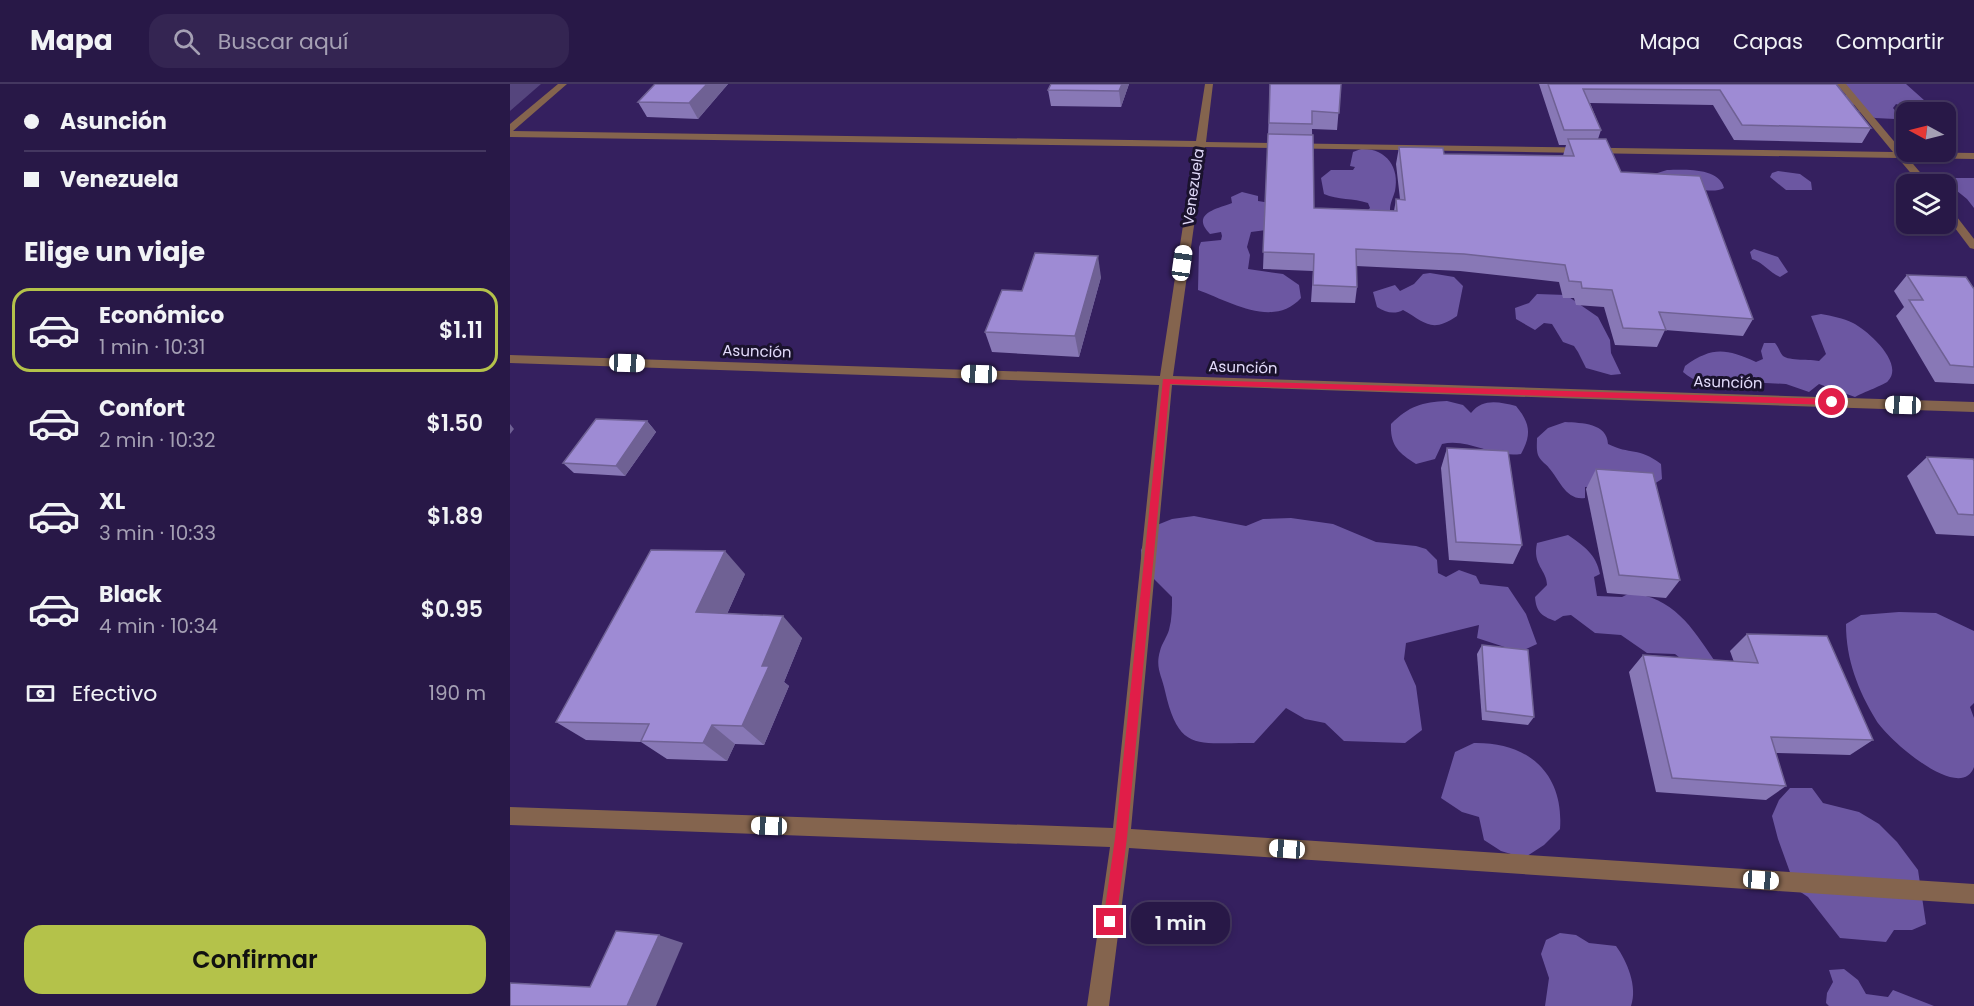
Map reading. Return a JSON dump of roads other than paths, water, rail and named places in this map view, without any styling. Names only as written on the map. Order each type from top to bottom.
[{"type":"street","points":[[510,129],[563,84]]},
{"type":"street","name":"Venezuela","points":[[1098,1006],[1121,838],[1166,381],[1198,145],[1209,84]]},
{"type":"street","points":[[1841,84],[1896,148]]},
{"type":"street","points":[[510,134],[1896,154]]},
{"type":"street","points":[[1956,156],[1974,156]]},
{"type":"street","points":[[1907,162],[1917,174]]},
{"type":"street","points":[[1956,223],[1974,246]]},
{"type":"street","name":"Asunción","points":[[510,359],[1974,407]]},
{"type":"street","points":[[510,816],[1121,838],[1974,894]]}]
